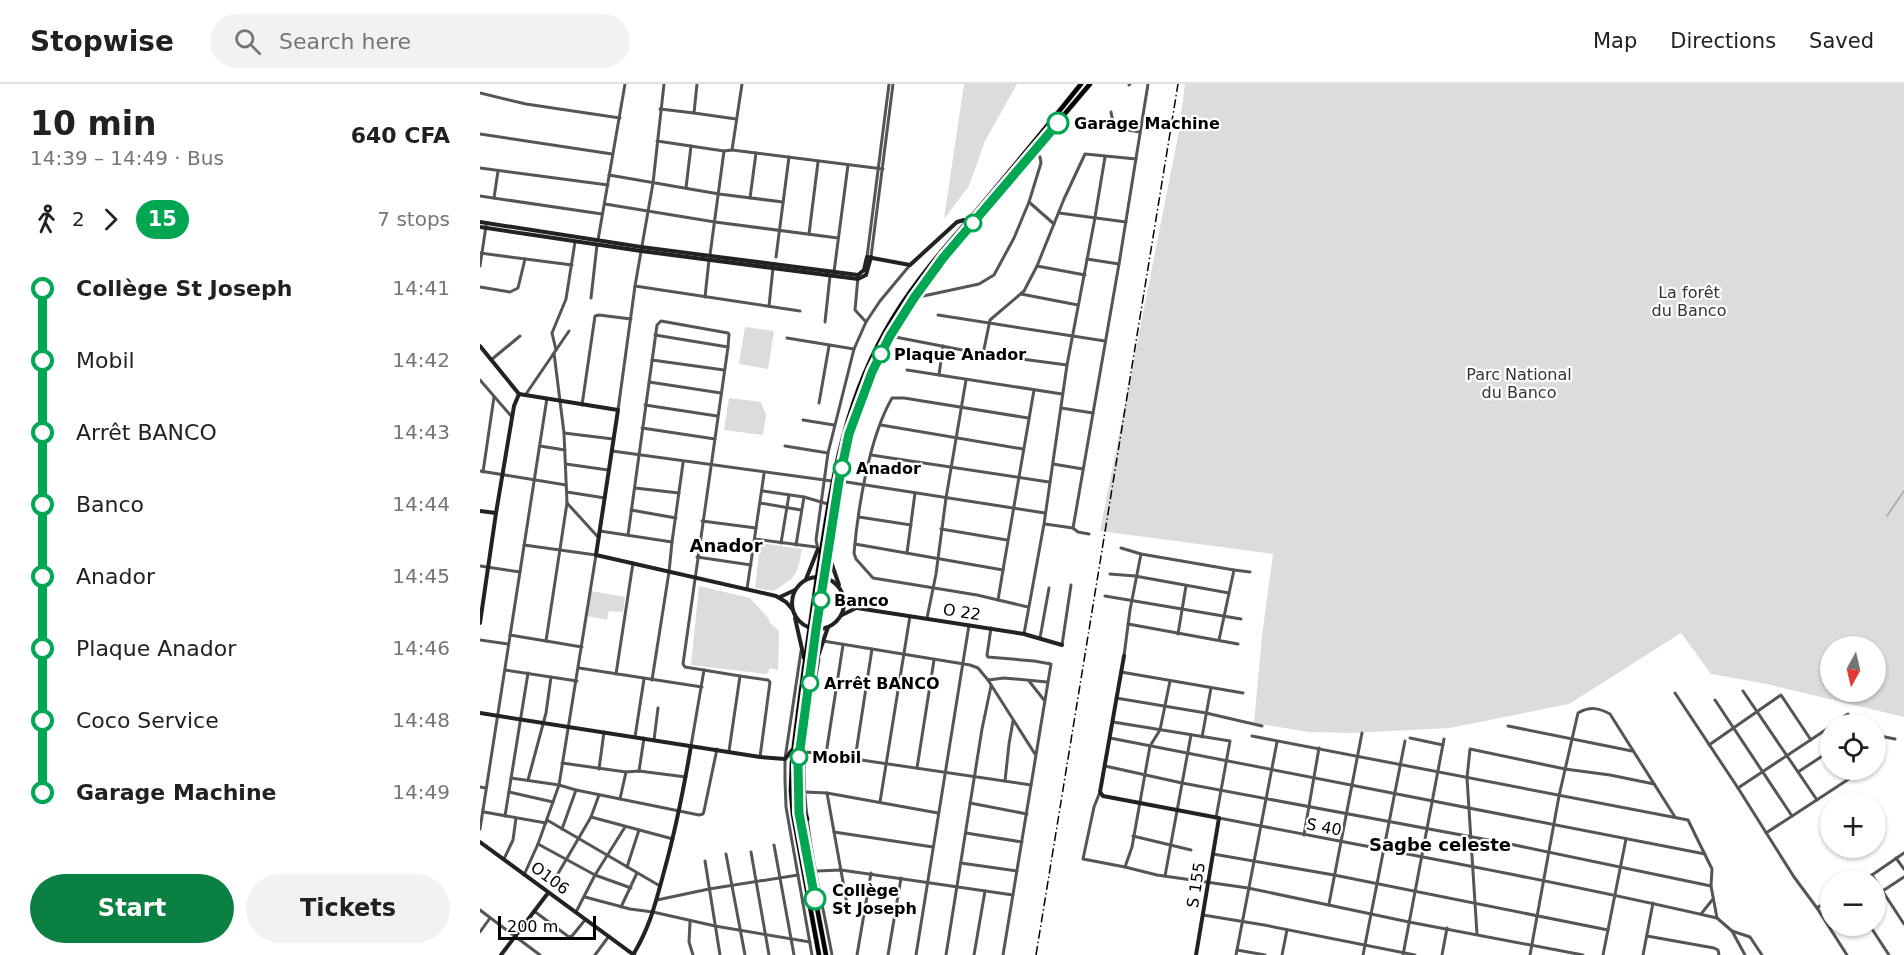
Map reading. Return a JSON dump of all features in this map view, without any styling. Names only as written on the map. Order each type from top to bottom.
[{"type":"main road","points":[[819,955],[791,790],[793,748],[809,628],[828,504],[841,442],[867,368],[907,296],[934,260],[1081,84]]},
{"type":"main road","points":[[828,954],[799,813],[798,765],[802,751],[816,629],[839,481],[849,434],[872,372],[890,336],[914,298],[943,258],[1090,84]]},
{"type":"main road","points":[[817,548],[824,534]]},
{"type":"main road","points":[[799,801],[807,819]]},
{"type":"street","points":[[591,298],[602,214],[625,84]]},
{"type":"street","points":[[524,875],[538,844],[559,785],[599,539],[635,286],[653,183],[664,84]]},
{"type":"street","points":[[694,113],[697,84]]},
{"type":"street","points":[[732,150],[742,84]]},
{"type":"street","points":[[869,257],[889,84]]},
{"type":"street","points":[[710,258],[773,268],[858,277],[866,275],[894,84]]},
{"type":"street","points":[[1073,528],[1148,84]]},
{"type":"street","points":[[480,93],[526,104],[620,118]]},
{"type":"street","points":[[660,109],[737,119]]},
{"type":"street","points":[[1111,112],[1117,127],[1140,132]]},
{"type":"street","points":[[480,134],[612,154]]},
{"type":"street","points":[[657,141],[883,169]]},
{"type":"street","points":[[686,188],[691,146]]},
{"type":"street","points":[[705,297],[724,151]]},
{"type":"street","points":[[914,298],[979,284],[994,275],[1014,238],[1029,202],[1041,163],[1035,151]]},
{"type":"street","points":[[750,198],[756,153]]},
{"type":"street","points":[[983,354],[988,322],[1021,294],[1037,267],[1085,154],[1136,159]]},
{"type":"street","points":[[776,257],[789,157]]},
{"type":"street","points":[[1024,634],[1044,524],[1062,394],[1105,157]]},
{"type":"street","points":[[809,234],[818,161]]},
{"type":"street","points":[[825,322],[848,165]]},
{"type":"street","points":[[480,168],[608,184]]},
{"type":"street","points":[[494,198],[498,171]]},
{"type":"street","points":[[609,175],[719,194],[783,202]]},
{"type":"street","points":[[480,196],[602,214]]},
{"type":"street","points":[[1029,202],[1054,224]]},
{"type":"street","points":[[605,204],[715,222],[838,238]]},
{"type":"street","points":[[1059,213],[1126,222]]},
{"type":"street","points":[[524,545],[596,555],[776,596],[783,596],[795,590],[805,580],[817,548],[816,540],[828,453],[834,425],[854,349],[866,322],[910,265],[957,222],[967,221]]},
{"type":"street","points":[[480,222],[486,226]]},
{"type":"street","points":[[480,266],[486,226]]},
{"type":"street","points":[[480,227],[832,274]]},
{"type":"street","points":[[546,641],[567,503],[564,433],[552,333],[566,299],[576,239]]},
{"type":"street","points":[[481,253],[572,265]]},
{"type":"street","points":[[869,257],[910,265]]},
{"type":"street","points":[[480,287],[510,292],[518,288],[525,259]]},
{"type":"street","points":[[1087,260],[1119,264]]},
{"type":"street","points":[[1037,267],[1084,275]]},
{"type":"street","points":[[769,306],[773,268]]},
{"type":"street","points":[[858,277],[855,310],[866,322]]},
{"type":"street","points":[[635,286],[800,310]]},
{"type":"street","points":[[1021,294],[1078,305]]},
{"type":"street","points":[[938,315],[1106,341]]},
{"type":"street","points":[[582,405],[595,316],[631,319]]},
{"type":"street","points":[[628,535],[657,325],[661,321],[728,333],[682,664],[685,668],[770,681],[760,757]]},
{"type":"street","points":[[526,394],[569,331]]},
{"type":"street","points":[[655,335],[728,346]]},
{"type":"street","points":[[492,360],[520,336]]},
{"type":"street","points":[[890,336],[983,354],[1067,366]]},
{"type":"street","points":[[787,338],[854,349]]},
{"type":"street","points":[[819,403],[830,345]]},
{"type":"street","points":[[480,346],[519,394]]},
{"type":"street","points":[[939,375],[943,346]]},
{"type":"street","points":[[652,360],[724,370]]},
{"type":"street","points":[[907,370],[1062,394]]},
{"type":"street","points":[[480,380],[512,418]]},
{"type":"street","points":[[927,618],[966,380]]},
{"type":"street","points":[[649,382],[721,393]]},
{"type":"street","points":[[998,600],[1034,390]]},
{"type":"street","points":[[519,394],[618,410]]},
{"type":"street","points":[[480,623],[512,418],[519,394]]},
{"type":"street","points":[[494,397],[481,472],[566,485]]},
{"type":"street","points":[[480,830],[547,398]]},
{"type":"street","points":[[1028,418],[961,406],[894,398],[890,400],[871,455],[854,553],[856,559],[871,576],[998,600],[1028,608]]},
{"type":"street","points":[[645,405],[717,416]]},
{"type":"street","points":[[1061,408],[1093,413]]},
{"type":"street","points":[[803,420],[834,425]]},
{"type":"street","points":[[881,425],[1023,448]]},
{"type":"street","points":[[642,428],[715,439]]},
{"type":"street","points":[[564,433],[613,439]]},
{"type":"street","points":[[540,446],[565,450]]},
{"type":"street","points":[[785,446],[828,453]]},
{"type":"street","points":[[612,452],[832,481]]},
{"type":"street","points":[[871,455],[1049,482]]},
{"type":"street","points":[[652,680],[683,463]]},
{"type":"street","points":[[566,464],[609,470]]},
{"type":"street","points":[[1053,464],[1083,469]]},
{"type":"street","points":[[747,591],[764,473]]},
{"type":"street","points":[[839,481],[1045,513]]},
{"type":"street","points":[[634,488],[679,493]]},
{"type":"street","points":[[762,491],[804,497],[828,504]]},
{"type":"street","points":[[567,492],[605,498]]},
{"type":"street","points":[[907,553],[915,493]]},
{"type":"street","points":[[781,543],[789,495]]},
{"type":"street","points":[[796,545],[804,497]]},
{"type":"street","points":[[567,503],[599,539]]},
{"type":"street","points":[[760,503],[801,510]]},
{"type":"street","points":[[631,510],[676,518]]},
{"type":"street","points":[[480,511],[496,513]]},
{"type":"street","points":[[859,517],[911,525]]},
{"type":"street","points":[[702,521],[756,528]]},
{"type":"street","points":[[1044,524],[1073,528],[1078,532],[1089,534]]},
{"type":"street","points":[[941,529],[1008,540]]},
{"type":"street","points":[[600,531],[672,542]]},
{"type":"street","points":[[755,539],[817,548]]},
{"type":"street","points":[[855,544],[1003,570]]},
{"type":"street","points":[[1121,548],[1141,554],[1250,572]]},
{"type":"street","points":[[776,596],[786,602],[801,623],[809,628],[828,627],[838,621],[844,607],[844,598],[828,553]]},
{"type":"street","points":[[1141,554],[1131,600],[1105,766],[1083,859],[1157,875],[1248,888],[1583,955]]},
{"type":"street","points":[[697,558],[751,565]]},
{"type":"street","points":[[616,674],[633,563]]},
{"type":"street","points":[[480,566],[520,572]]},
{"type":"street","points":[[1219,640],[1234,570]]},
{"type":"street","points":[[1110,574],[1136,576],[1229,593]]},
{"type":"street","points":[[805,580],[824,578],[836,584],[840,589]]},
{"type":"street","points":[[1062,645],[1071,585]]},
{"type":"street","points":[[1178,634],[1186,586]]},
{"type":"street","points":[[1040,638],[1049,588]]},
{"type":"street","points":[[795,590],[792,600],[805,666]]},
{"type":"street","points":[[1105,596],[1241,619]]},
{"type":"street","points":[[841,615],[857,608],[844,598]]},
{"type":"street","name":"O 22","points":[[857,608],[991,628],[1024,634],[1062,645]]},
{"type":"street","points":[[880,802],[910,616]]},
{"type":"street","points":[[1128,624],[1238,644]]},
{"type":"street","points":[[916,955],[969,625]]},
{"type":"street","points":[[810,680],[828,627]]},
{"type":"street","points":[[991,628],[988,657],[1051,664],[1003,955]]},
{"type":"street","points":[[510,635],[582,647]]},
{"type":"street","points":[[480,640],[508,644]]},
{"type":"street","points":[[823,641],[963,664],[978,669],[988,680],[1036,756]]},
{"type":"street","points":[[802,644],[785,759],[786,807],[812,955]]},
{"type":"street","points":[[826,754],[843,645]]},
{"type":"street","points":[[855,759],[872,649]]},
{"type":"street","points":[[820,652],[802,751],[807,819],[817,871],[828,954]]},
{"type":"street","points":[[917,768],[934,659]]},
{"type":"street","points":[[579,668],[702,687]]},
{"type":"street","points":[[504,669],[577,681]]},
{"type":"street","points":[[634,955],[648,929],[673,839],[704,670]]},
{"type":"street","points":[[1121,672],[1243,693]]},
{"type":"street","points":[[505,816],[528,673]]},
{"type":"street","points":[[729,751],[740,676]]},
{"type":"street","points":[[528,780],[543,723],[551,677]]},
{"type":"street","points":[[988,680],[1001,678],[1047,682]]},
{"type":"street","points":[[635,737],[644,679]]},
{"type":"street","points":[[1028,680],[1044,700]]},
{"type":"street","points":[[1125,867],[1140,804],[1150,746],[1160,730],[1170,681]]},
{"type":"street","points":[[946,955],[991,686]]},
{"type":"street","points":[[1202,737],[1210,688]]},
{"type":"street","points":[[1743,691],[1817,800]]},
{"type":"street","points":[[1675,693],[1847,955]]},
{"type":"street","points":[[1709,745],[1757,711],[1783,696],[1811,740]]},
{"type":"street","points":[[1116,698],[1206,713],[1262,726]]},
{"type":"street","points":[[1715,700],[1792,816]]},
{"type":"street","points":[[654,740],[658,708]]},
{"type":"street","points":[[1530,955],[1559,796],[1578,713],[1592,708],[1610,714],[1676,818]]},
{"type":"street","points":[[480,713],[760,757],[785,759],[793,748]]},
{"type":"street","points":[[1005,781],[1013,721]]},
{"type":"street","points":[[1113,722],[1230,741],[1217,818]]},
{"type":"street","points":[[1508,726],[1632,751]]},
{"type":"street","points":[[599,769],[604,732]]},
{"type":"street","points":[[1329,904],[1362,733]]},
{"type":"street","points":[[1738,788],[1820,734]]},
{"type":"street","points":[[1165,876],[1191,735]]},
{"type":"street","points":[[1252,736],[1688,820],[1712,869],[1711,886],[1717,918],[1732,931],[1745,955]]},
{"type":"street","points":[[1886,737],[1895,738]]},
{"type":"street","points":[[639,771],[644,738]]},
{"type":"street","points":[[1110,738],[1705,854]]},
{"type":"street","points":[[1410,738],[1443,745]]},
{"type":"street","points":[[1403,954],[1444,740]]},
{"type":"street","points":[[1265,955],[1236,953],[1277,741]]},
{"type":"street","points":[[1363,955],[1405,741]]},
{"type":"street","points":[[1304,835],[1319,748]]},
{"type":"street","points":[[511,778],[559,785],[599,795],[703,814],[717,749]]},
{"type":"street","points":[[1477,934],[1467,778],[1471,749],[1565,769],[1654,784]]},
{"type":"street","points":[[802,751],[1031,785]]},
{"type":"street","points":[[1798,772],[1820,758]]},
{"type":"street","points":[[562,763],[599,769],[686,777]]},
{"type":"street","points":[[1105,766],[1144,776],[1549,852],[1711,886]]},
{"type":"street","points":[[620,799],[626,772]]},
{"type":"street","points":[[1766,833],[1847,780]]},
{"type":"street","points":[[480,787],[486,788]]},
{"type":"street","points":[[562,829],[576,790]]},
{"type":"street","points":[[509,792],[553,802]]},
{"type":"street","points":[[805,792],[827,793],[938,813]]},
{"type":"street","name":"S 40","points":[[1100,792],[1103,796],[1140,804],[1615,895],[1717,918]]},
{"type":"street","points":[[827,793],[847,904]]},
{"type":"street","points":[[556,877],[591,818],[599,795]]},
{"type":"street","points":[[970,803],[1027,814]]},
{"type":"street","points":[[484,813],[546,822],[660,886]]},
{"type":"street","points":[[504,860],[513,840],[516,818]]},
{"type":"street","points":[[591,818],[673,839]]},
{"type":"street","name":"S 155","points":[[1196,955],[1217,818]]},
{"type":"street","points":[[576,912],[595,875],[624,828]]},
{"type":"street","points":[[627,867],[639,830]]},
{"type":"street","points":[[834,832],[933,847]]},
{"type":"street","points":[[966,833],[1022,842]]},
{"type":"street","points":[[1133,836],[1191,850]]},
{"type":"street","points":[[1603,955],[1626,839]]},
{"type":"street","name":"O106","points":[[480,842],[634,955]]},
{"type":"street","points":[[538,844],[595,875],[631,888]]},
{"type":"street","points":[[774,845],[794,955]]},
{"type":"street","points":[[751,852],[769,955]]},
{"type":"street","points":[[1879,870],[1904,853]]},
{"type":"street","points":[[726,854],[745,955]]},
{"type":"street","points":[[1213,854],[1334,874],[1608,930]]},
{"type":"street","points":[[1896,858],[1904,869]]},
{"type":"street","points":[[705,861],[720,955]]},
{"type":"street","points":[[961,863],[1017,871]]},
{"type":"street","points":[[817,871],[840,870],[870,873],[1013,895]]},
{"type":"street","points":[[621,907],[638,873]]},
{"type":"street","points":[[857,955],[870,873]]},
{"type":"street","points":[[657,900],[798,875]]},
{"type":"street","points":[[1886,889],[1904,877]]},
{"type":"street","points":[[888,955],[901,878]]},
{"type":"street","points":[[974,955],[985,891]]},
{"type":"street","points":[[501,955],[548,892]]},
{"type":"street","points":[[1886,896],[1904,924]]},
{"type":"street","points":[[585,897],[621,907],[714,926],[810,942]]},
{"type":"street","points":[[1701,914],[1713,898]]},
{"type":"street","points":[[1643,955],[1653,903]]},
{"type":"street","points":[[480,910],[540,955]]},
{"type":"street","points":[[534,911],[569,937],[586,919]]},
{"type":"street","points":[[1203,915],[1415,955]]},
{"type":"street","points":[[480,932],[490,918]]},
{"type":"street","points":[[690,921],[690,942],[693,955]]},
{"type":"street","points":[[1442,955],[1447,928]]},
{"type":"street","points":[[1282,955],[1287,930]]},
{"type":"street","points":[[1732,931],[1750,937],[1762,955]]},
{"type":"street","points":[[595,955],[609,936]]},
{"type":"street","points":[[1647,936],[1714,948],[1718,950],[1719,955]]},
{"type":"street","points":[[1877,936],[1889,955]]},
{"type":"green space","points":[[964,84],[1017,84],[985,141],[969,186],[944,219]]},
{"type":"green space","name":"Parc National du Banco","points":[[1185,84],[1904,84],[1904,717],[1842,702],[1886,702],[1886,636],[1820,636],[1820,697],[1711,674],[1681,633],[1569,704],[1450,728],[1352,733],[1309,732],[1254,723],[1273,554],[1100,531],[1179,131]]},
{"type":"green space","points":[[745,327],[774,331],[768,369],[739,364]]},
{"type":"green space","points":[[729,398],[761,402],[766,415],[763,435],[724,430]]},
{"type":"green space","points":[[760,543],[802,549],[795,575],[773,591],[755,588]]},
{"type":"green space","points":[[699,586],[750,598],[779,631],[778,670],[770,668],[767,674],[691,665]]},
{"type":"green space","points":[[591,591],[625,597],[623,612],[609,611],[607,620],[587,616]]},
{"type":"waterway","points":[[1887,516],[1904,491]]},
{"type":"railway","points":[[1036,955],[1178,84]]},
{"type":"bus line","name":"15","points":[[815,899],[799,813],[798,765],[816,629],[839,481],[849,434],[872,372],[890,336],[914,298],[943,258],[1058,123]]},
{"type":"place","name":"Garage Machine","points":[[1058,123]]},
{"type":"place","name":"Plaque Anador","points":[[881,354]]},
{"type":"place","name":"Anador","points":[[842,468]]},
{"type":"place","name":"Banco","points":[[821,600]]},
{"type":"place","name":"Arrêt BANCO","points":[[810,683]]},
{"type":"place","name":"Mobil","points":[[799,757]]},
{"type":"place","name":"Collège St Joseph","points":[[815,899]]},
{"type":"district","name":"Anador","points":[[726,545]]},
{"type":"district","name":"Sagbe celeste","points":[[1440,844]]},
{"type":"park label","name":"La forêt du Banco","points":[[1689,301]]}]
